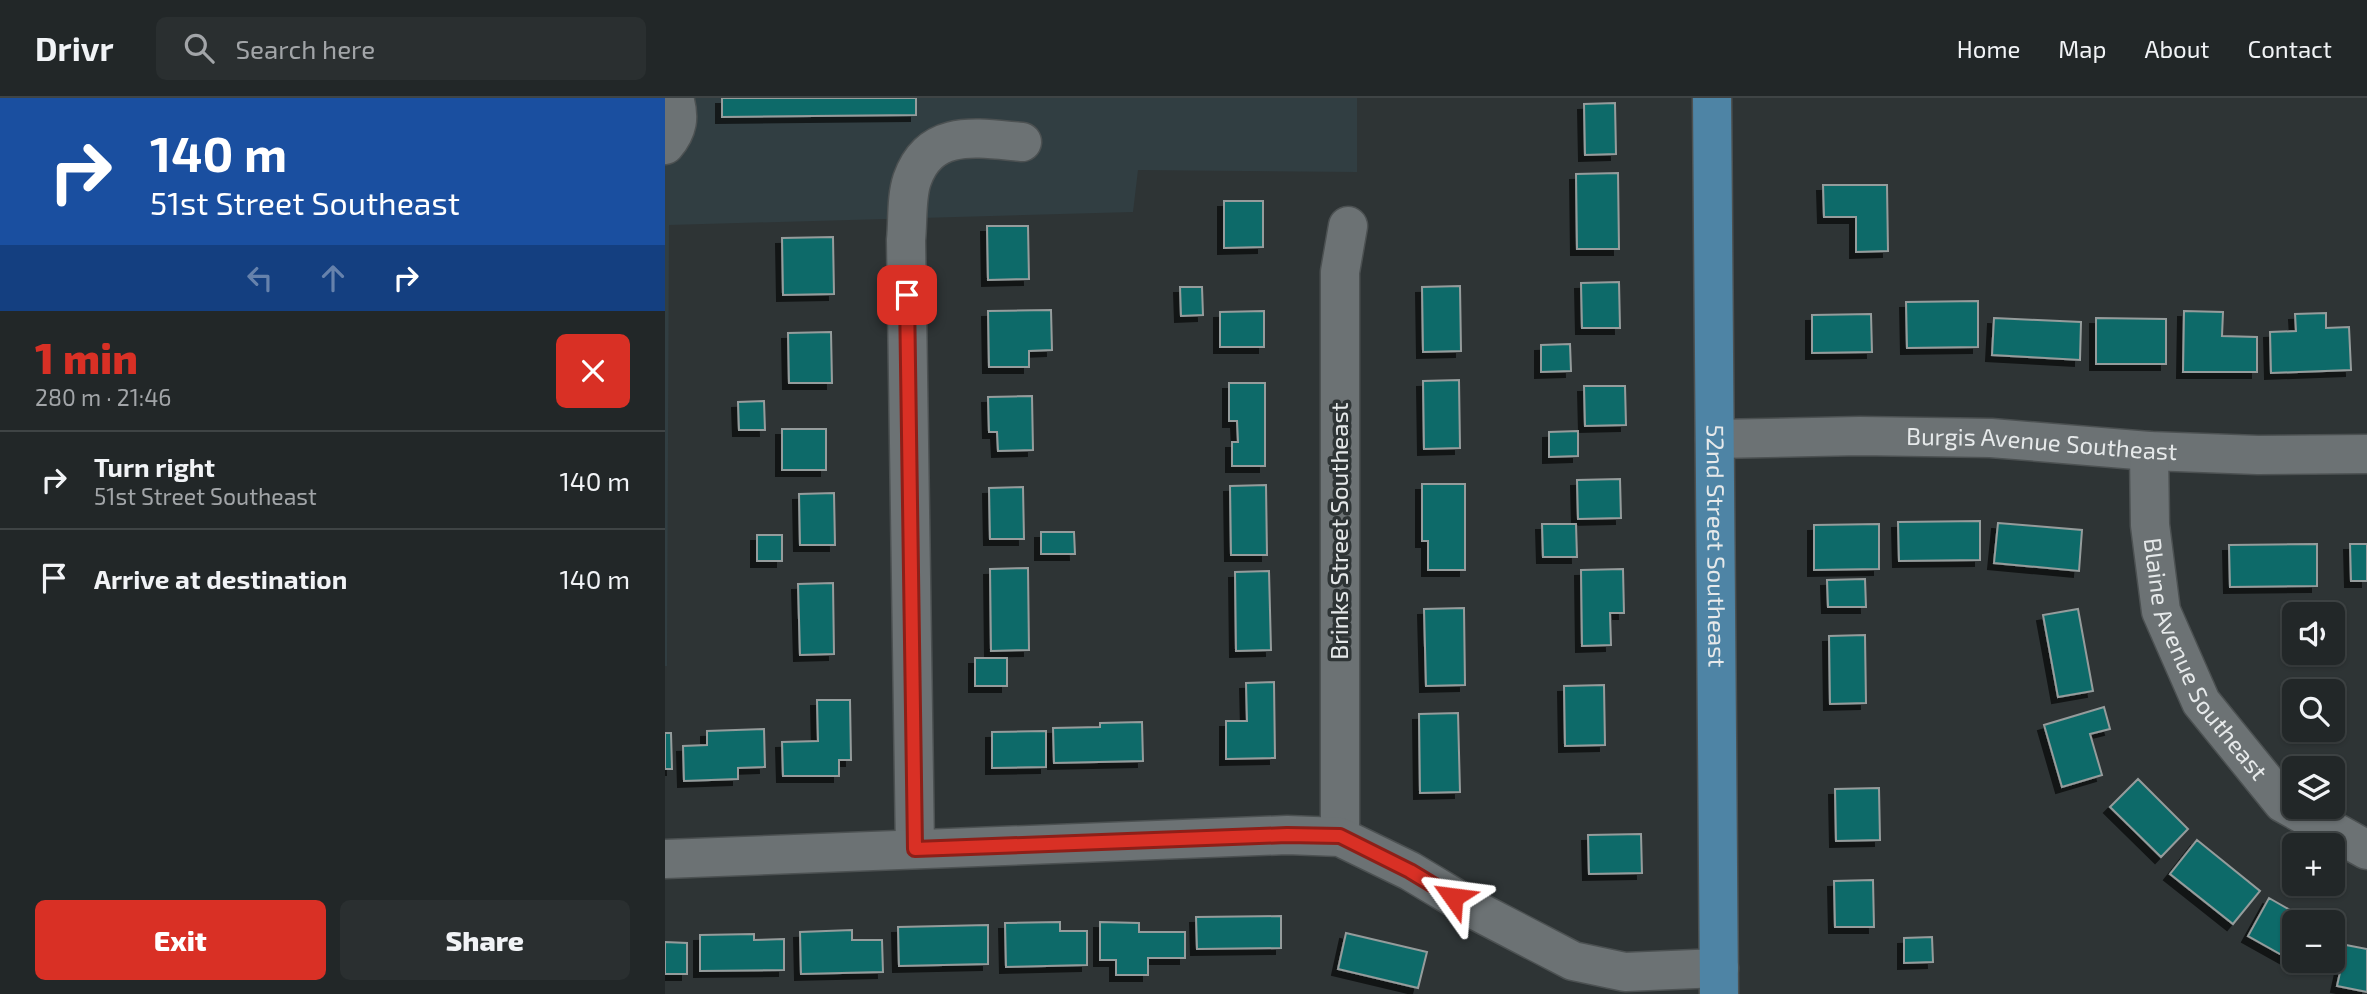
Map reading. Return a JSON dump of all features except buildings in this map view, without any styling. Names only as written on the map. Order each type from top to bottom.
[{"type":"main road","name":"52nd Street Southeast","points":[[1712,98],[1719,981]]},
{"type":"street","points":[[665,145],[675,133],[679,113],[674,98]]},
{"type":"street","points":[[915,849],[906,240],[911,182],[921,162],[933,147],[958,139],[985,138],[1022,142]]},
{"type":"street","name":"Brinks Street Southeast","points":[[1340,836],[1340,272],[1348,226]]},
{"type":"street","name":"Burgis Avenue Southeast","points":[[1715,439],[1860,436],[1991,438],[2149,451],[2258,455],[2367,454]]},
{"type":"street","name":"Blaine Avenue Southeast","points":[[2149,451],[2150,525],[2161,611],[2201,702],[2283,803],[2367,849]]},
{"type":"street","points":[[665,859],[1287,835],[1340,836],[1410,871],[1475,910],[1573,961],[1625,972],[1719,981]]},
{"type":"shaded area","points":[[665,98],[1357,98],[1357,172],[1138,170],[1133,212],[669,225],[665,666]]},
{"type":"route","points":[[907,295],[915,849],[1287,835],[1340,836],[1410,871],[1453,897]]}]
